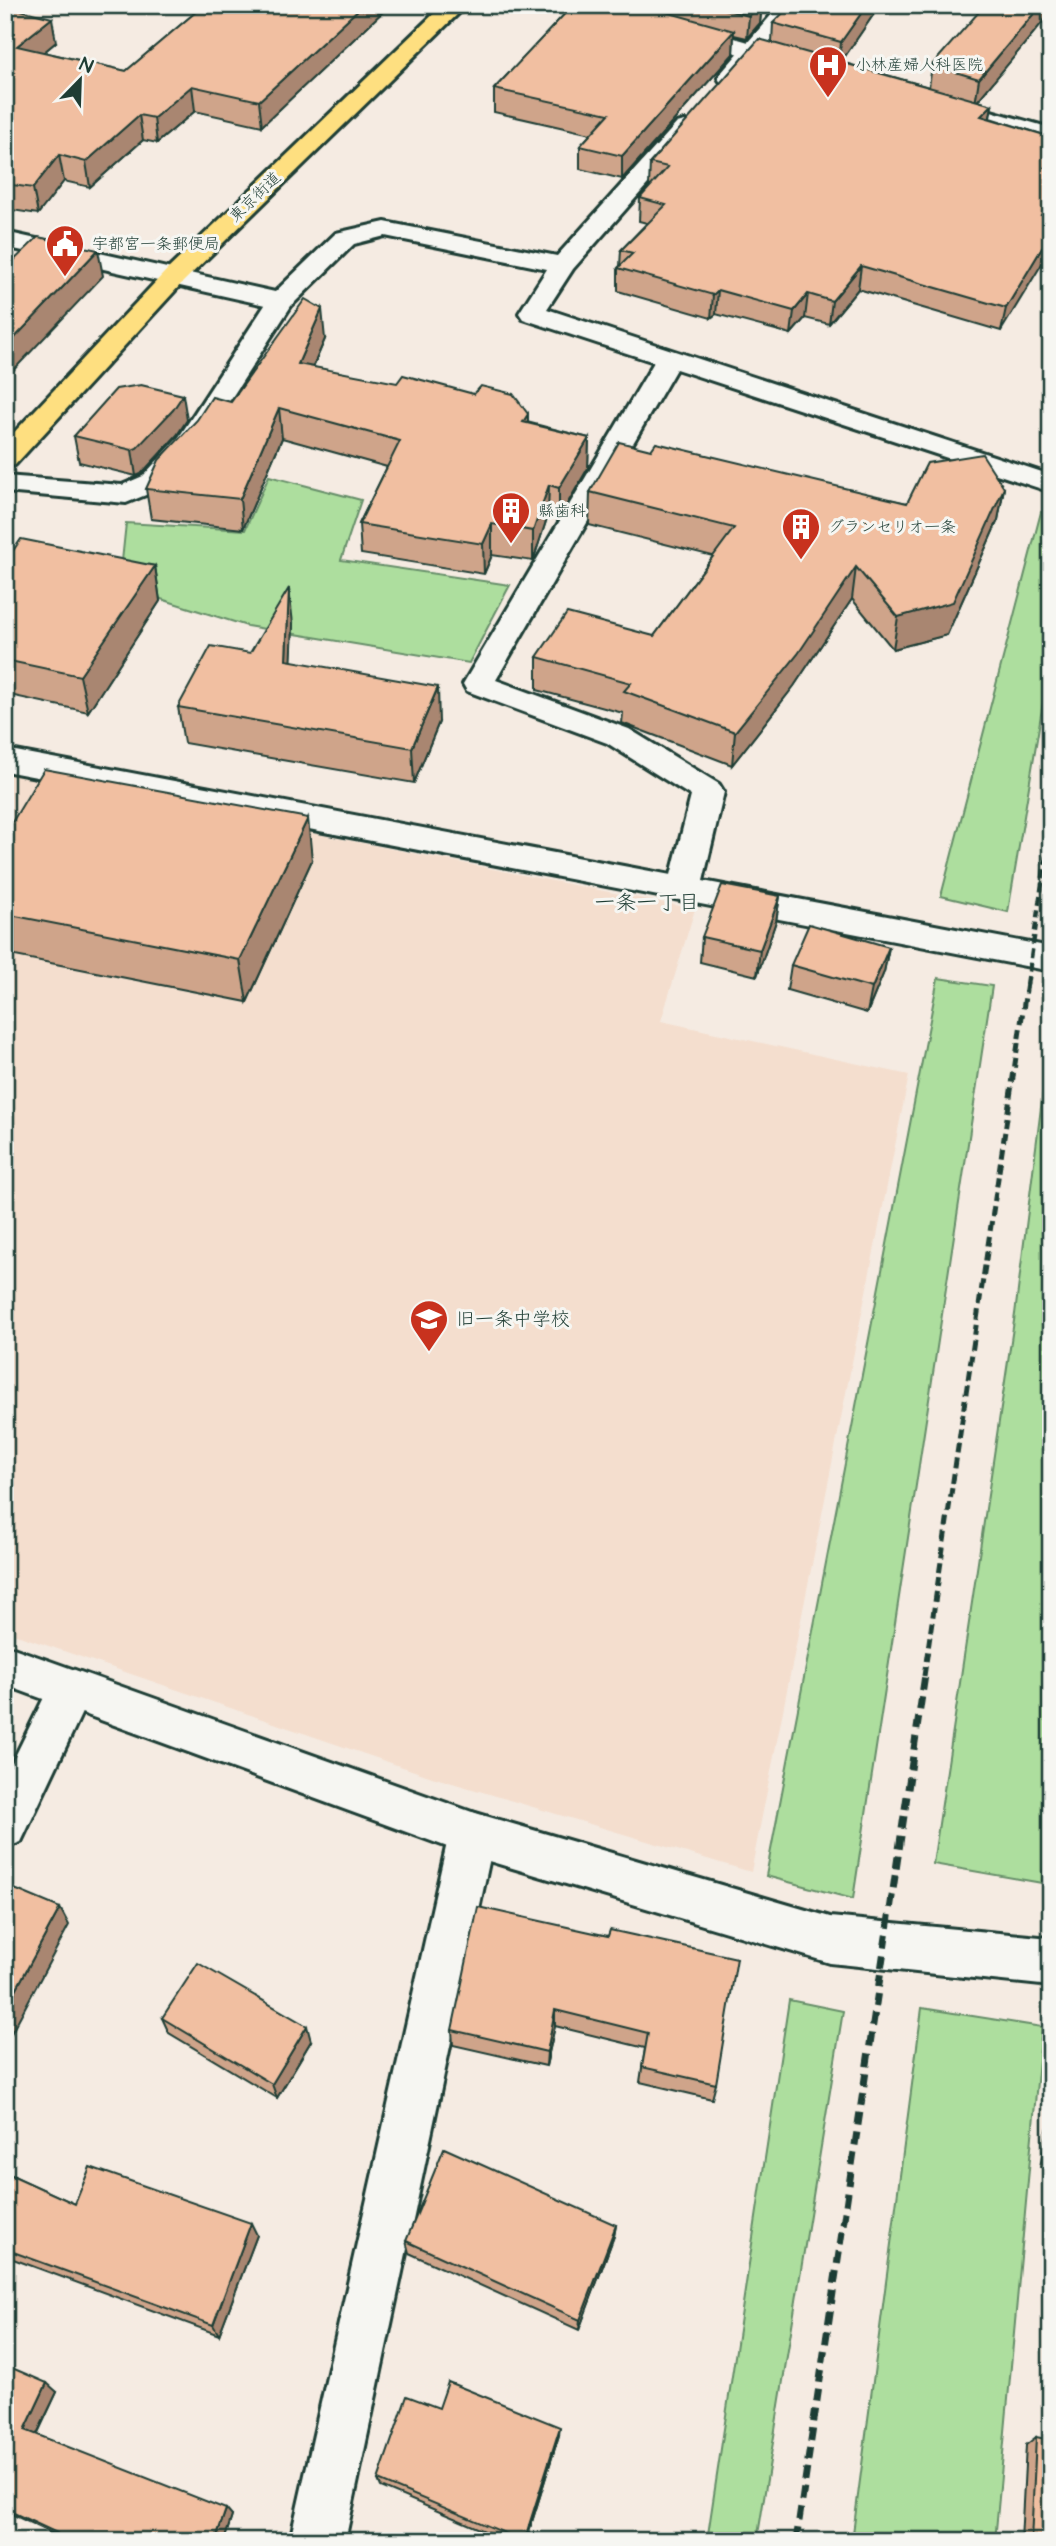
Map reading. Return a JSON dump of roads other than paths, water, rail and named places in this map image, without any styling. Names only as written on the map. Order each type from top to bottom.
[{"type":"highway","name":"東京街道","points":[[5,459],[174,277],[456,5]]},
{"type":"street","points":[[595,5],[818,69]]},
{"type":"street","points":[[718,92],[792,5]]},
{"type":"street","points":[[922,98],[1051,135]]},
{"type":"street","points":[[699,112],[564,265],[532,313],[1051,484]]},
{"type":"street","points":[[5,484],[126,494],[153,482],[189,442],[281,301],[345,238],[385,229],[564,265]]},
{"type":"street","points":[[5,239],[281,301]]},
{"type":"street","points":[[669,359],[478,684],[618,736],[708,792],[684,890]]},
{"type":"street","points":[[5,760],[1051,959]]},
{"type":"street","points":[[5,1665],[472,1834],[830,1940],[1051,1962]]},
{"type":"street","points":[[5,1826],[71,1689]]},
{"type":"street","points":[[317,2541],[472,1834]]},
{"type":"railway","points":[[1027,985],[1051,823]]},
{"type":"railway","points":[[924,1676],[1027,983]]},
{"type":"railway","points":[[796,2541],[925,1675]]},
{"type":"place","name":"小林産婦人科医院","points":[[828,99]]},
{"type":"place","name":"宇都宮一条郵便局","points":[[65,278]]},
{"type":"place","name":"縣歯科","points":[[511,545]]},
{"type":"place","name":"グランセリオ一条","points":[[801,561]]},
{"type":"place","name":"旧一条中学校","points":[[429,1353]]},
{"type":"district","name":"一条一丁目","points":[[647,902]]}]
